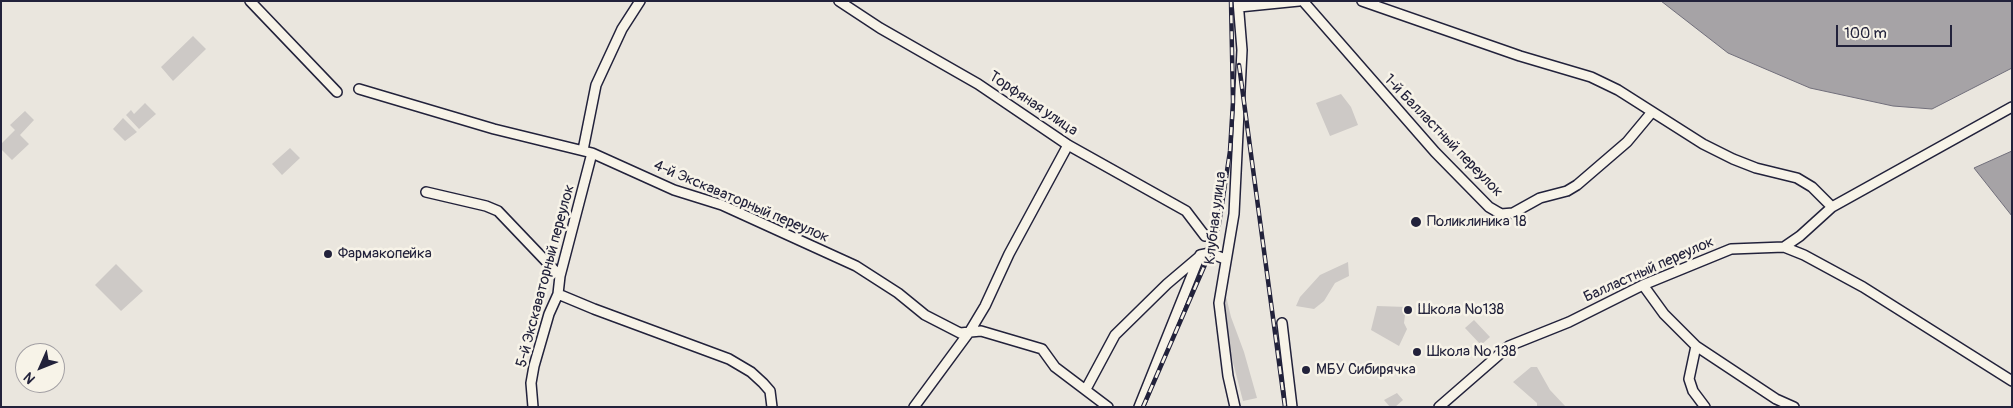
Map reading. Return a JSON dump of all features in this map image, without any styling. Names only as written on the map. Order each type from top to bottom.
[{"type":"street","points":[[250,1],[337,92]]},
{"type":"street","name":"5-й Экскаваторный переулок","points":[[533,407],[531,383],[534,366],[549,314],[558,294],[560,276],[588,151],[596,84],[622,29],[640,1]]},
{"type":"street","name":"Торфяная улица","points":[[839,1],[880,28],[978,84],[1068,145],[1186,211],[1205,236]]},
{"type":"street","points":[[1239,4],[1299,1]]},
{"type":"street","name":"1-й Балластный переулок","points":[[1303,1],[1435,152],[1489,206],[1502,214],[1513,214],[1540,198],[1567,191],[1576,185],[1627,142],[1652,112]]},
{"type":"street","points":[[1362,1],[1520,56],[1591,77],[1618,90],[1703,144],[1733,159],[1756,168],[1797,178],[1812,187],[1832,207]]},
{"type":"street","name":"Клубная улица","points":[[1235,407],[1228,376],[1219,303],[1234,214],[1242,50],[1239,4]]},
{"type":"street","name":"4-й Экскаваторный переулок","points":[[359,89],[494,129],[588,151],[674,190],[722,205],[838,258],[898,293],[925,315],[960,333],[981,330],[1042,349],[1055,367],[1108,407]]},
{"type":"street","points":[[1784,247],[1800,236],[1832,207],[2012,106]]},
{"type":"street","points":[[914,407],[970,331],[1068,145]]},
{"type":"street","points":[[426,192],[486,206],[498,211],[560,276]]},
{"type":"street","name":"Балластный переулок","points":[[1439,407],[1509,346],[1569,322],[1643,285],[1731,249],[1784,247],[1863,287],[2012,381]]},
{"type":"street","points":[[1086,389],[1115,335],[1167,284],[1200,255],[1210,253],[1225,259]]},
{"type":"street","points":[[1139,407],[1200,255]]},
{"type":"street","points":[[1643,285],[1664,314],[1696,346],[1776,399],[1794,407]]},
{"type":"street","points":[[558,294],[729,359],[751,372],[763,383],[770,391],[772,407]]},
{"type":"street","points":[[1282,323],[1292,407]]},
{"type":"street","points":[[1696,346],[1689,379],[1693,391],[1705,407]]},
{"type":"shaded area","points":[[1661,1],[2012,1],[2012,68],[1932,109],[1893,106],[1810,88],[1728,53]]},
{"type":"shaded area","points":[[193,36],[206,49],[173,81],[161,67]]},
{"type":"shaded area","points":[[1341,94],[1351,107],[1358,125],[1330,136],[1316,103]]},
{"type":"shaded area","points":[[145,103],[156,114],[139,129],[126,115],[131,110],[134,114]]},
{"type":"shaded area","points":[[25,111],[34,120],[20,135],[29,144],[12,160],[1,149],[1,144],[15,130],[10,125]]},
{"type":"shaded area","points":[[123,118],[137,132],[125,141],[113,129]]},
{"type":"shaded area","points":[[290,148],[300,158],[282,175],[272,164]]},
{"type":"shaded area","points":[[2012,151],[2012,216],[1974,168]]},
{"type":"shaded area","points":[[1348,262],[1349,276],[1335,283],[1324,301],[1314,309],[1296,306],[1300,297],[1320,275]]},
{"type":"shaded area","points":[[116,264],[143,291],[121,311],[95,285]]},
{"type":"shaded area","points":[[1225,292],[1257,398],[1243,401],[1230,351],[1224,308]]},
{"type":"shaded area","points":[[1377,306],[1406,307],[1404,323],[1407,329],[1399,346],[1371,330]]},
{"type":"shaded area","points":[[1474,320],[1490,337],[1481,345],[1465,328]]},
{"type":"shaded area","points":[[1531,367],[1537,367],[1550,390],[1566,407],[1537,407],[1537,403],[1513,382]]},
{"type":"shaded area","points":[[1397,393],[1403,400],[1395,407],[1390,407],[1384,400]]},
{"type":"railway","points":[[1143,407],[1210,253],[1219,224],[1230,151],[1233,102],[1231,1]]},
{"type":"railway","points":[[1239,65],[1285,407]]},
{"type":"place","name":"Поликлиника 18","points":[[1416,222]]},
{"type":"place","name":"Фармакопейка","points":[[328,254]]},
{"type":"place","name":"Школа №138","points":[[1408,310]]},
{"type":"place","name":"Школа № 138","points":[[1417,352]]},
{"type":"place","name":"МБУ Сибирячка","points":[[1306,370]]}]
